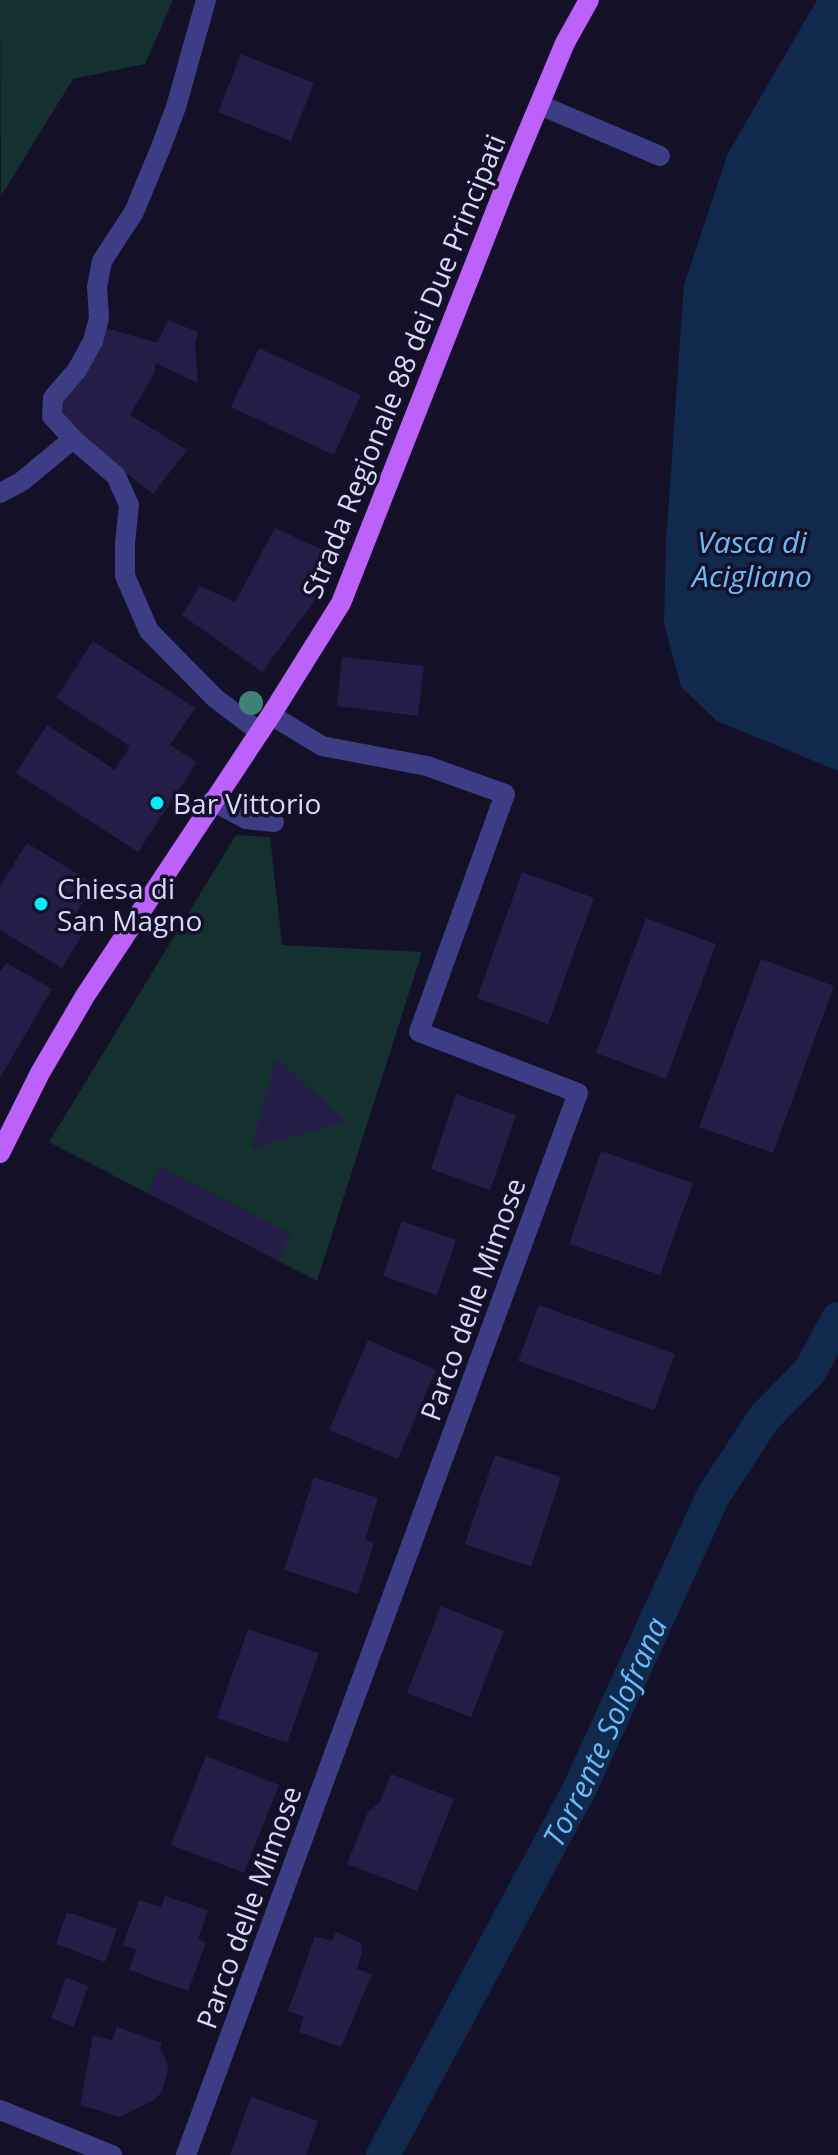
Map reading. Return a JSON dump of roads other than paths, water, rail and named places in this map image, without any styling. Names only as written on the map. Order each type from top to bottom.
[{"type":"main road","name":"Strada Regionale 88 dei Due Principati","points":[[0,1153],[40,1073],[85,996],[341,603],[565,43],[589,0]]},
{"type":"street","points":[[206,0],[176,107],[161,147],[134,212],[102,261],[97,287],[99,318],[93,341],[77,370],[53,398],[52,416],[73,439],[116,476],[129,505],[125,576],[149,631],[215,698],[265,724]]},
{"type":"street","points":[[540,105],[660,156]]},
{"type":"street","points":[[0,493],[21,482],[73,439]]},
{"type":"street","name":"Parco delle Mimose","points":[[186,2155],[578,1093],[419,1032],[505,794],[427,766],[322,746],[265,724]]},
{"type":"street","points":[[212,801],[246,819],[274,822]]},
{"type":"street","points":[[0,2110],[100,2153]]},
{"type":"water","name":"Vasca di Acigliano","points":[[817,0],[838,0],[838,771],[717,721],[681,687],[664,623],[666,541],[684,285],[728,153]]},
{"type":"waterway","name":"Torrente Solofrana","points":[[383,2155],[579,1790],[713,1496],[764,1418],[810,1371],[838,1319]]},
{"type":"place","name":"Bar Vittorio","points":[[157,803]]},
{"type":"place","name":"Chiesa di San Magno","points":[[41,904]]}]
